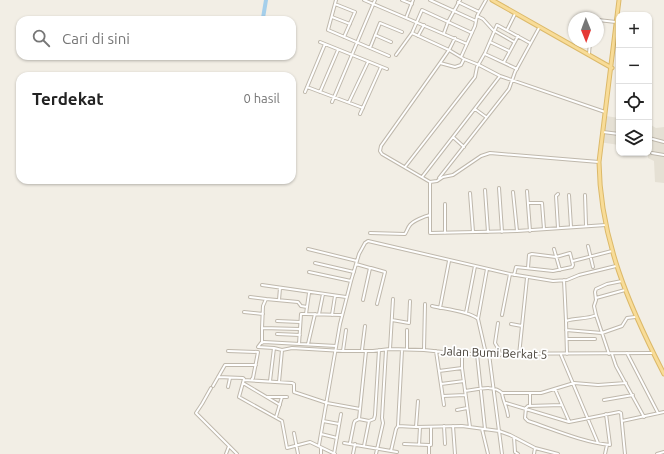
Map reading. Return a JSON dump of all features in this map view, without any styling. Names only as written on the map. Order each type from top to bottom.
[{"type":"main road","points":[[492,0],[588,56],[612,68]]},
{"type":"main road","points":[[618,12],[620,0]]},
{"type":"main road","points":[[616,31],[599,162],[600,188],[606,224],[616,266],[635,317],[664,374]]},
{"type":"street","points":[[336,0],[328,30],[389,56]]},
{"type":"street","points":[[364,0],[467,44]]},
{"type":"street","points":[[332,102],[375,0]]},
{"type":"street","points":[[402,0],[412,4]]},
{"type":"street","points":[[406,18],[413,0]]},
{"type":"street","points":[[430,0],[476,21]]},
{"type":"street","points":[[461,58],[472,33],[477,16],[486,0]]},
{"type":"street","points":[[444,33],[459,1],[479,12]]},
{"type":"street","points":[[335,4],[354,12],[344,37]]},
{"type":"street","points":[[396,56],[412,33],[422,10],[472,33]]},
{"type":"street","points":[[507,30],[515,14]]},
{"type":"street","points":[[477,16],[483,19],[494,31],[514,42]]},
{"type":"street","points":[[332,17],[350,24]]},
{"type":"street","points":[[604,21],[616,22]]},
{"type":"street","points":[[370,48],[381,23],[402,32]]},
{"type":"street","points":[[418,36],[424,25]]},
{"type":"street","points":[[405,167],[475,77],[476,70],[490,42],[495,27],[498,25],[530,43]]},
{"type":"street","points":[[437,181],[509,89],[517,68],[539,28]]},
{"type":"street","points":[[412,33],[449,50],[461,58],[479,64],[500,76],[605,112]]},
{"type":"street","points":[[375,35],[391,42]]},
{"type":"street","points":[[504,62],[518,36]]},
{"type":"street","points":[[455,38],[449,50],[381,146],[380,151],[382,154],[430,182],[437,181],[458,172],[481,156],[490,153],[599,162]]},
{"type":"street","points":[[320,42],[387,69]]},
{"type":"street","points":[[490,42],[509,51]]},
{"type":"street","points":[[304,92],[325,44]]},
{"type":"street","points":[[588,56],[589,48]]},
{"type":"street","points":[[320,92],[338,50]]},
{"type":"street","points":[[485,53],[517,68]]},
{"type":"street","points":[[440,62],[455,67],[461,65],[464,59]]},
{"type":"street","points":[[349,102],[368,62]]},
{"type":"street","points":[[360,114],[381,67]]},
{"type":"street","points":[[422,177],[500,76]]},
{"type":"street","points":[[307,87],[363,108]]},
{"type":"street","points":[[475,109],[486,117]]},
{"type":"street","points":[[603,132],[616,134]]},
{"type":"street","points":[[452,137],[464,147]]},
{"type":"street","points":[[652,139],[664,142]]},
{"type":"street","points":[[652,153],[664,155]]},
{"type":"street","points":[[430,182],[430,233],[530,231],[606,224]]},
{"type":"street","points":[[499,188],[502,232]]},
{"type":"street","points":[[485,190],[488,232]]},
{"type":"street","points":[[527,191],[530,231]]},
{"type":"street","points":[[513,192],[517,231]]},
{"type":"street","points":[[470,193],[473,232]]},
{"type":"street","points":[[558,194],[556,196],[558,228]]},
{"type":"street","points":[[569,195],[571,227]]},
{"type":"street","points":[[585,195],[586,226]]},
{"type":"street","points":[[528,203],[542,203],[544,230]]},
{"type":"street","points":[[445,204],[445,233]]},
{"type":"street","points":[[370,233],[405,234],[411,223],[423,216],[430,215]]},
{"type":"street","points":[[341,414],[334,454],[321,448],[319,445],[320,434],[346,297],[362,249],[368,241],[527,278],[553,281],[564,280],[616,266]]},
{"type":"street","points":[[588,246],[593,267]]},
{"type":"street","points":[[308,249],[357,262],[370,268],[385,272],[377,304]]},
{"type":"street","points":[[554,249],[560,270]]},
{"type":"street","points":[[573,261],[612,251]]},
{"type":"street","points":[[514,275],[516,268],[553,271],[572,267],[573,261],[570,253],[556,257],[530,254],[528,268]]},
{"type":"street","points":[[440,308],[450,261]]},
{"type":"street","points":[[315,263],[354,272]]},
{"type":"street","points":[[466,313],[475,266]]},
{"type":"street","points":[[363,300],[370,268]]},
{"type":"street","points":[[486,354],[478,319],[487,268]]},
{"type":"street","points":[[309,272],[351,281]]},
{"type":"street","points":[[502,315],[510,274]]},
{"type":"street","points":[[519,355],[527,278]]},
{"type":"street","points":[[564,280],[567,354]]},
{"type":"street","points":[[609,354],[596,315],[594,306],[596,298],[595,292],[598,287],[622,281]]},
{"type":"street","points":[[262,285],[309,293],[346,297]]},
{"type":"street","points":[[279,300],[280,288]]},
{"type":"street","points":[[596,298],[625,290]]},
{"type":"street","points":[[306,314],[309,293]]},
{"type":"street","points":[[319,314],[322,294]]},
{"type":"street","points":[[332,315],[335,296]]},
{"type":"street","points":[[250,297],[297,302],[301,306],[307,307]]},
{"type":"street","points":[[266,299],[263,314],[262,343],[336,346]]},
{"type":"street","points":[[390,349],[393,299]]},
{"type":"street","points":[[392,320],[409,323],[410,301]]},
{"type":"street","points":[[424,350],[425,304]]},
{"type":"street","points":[[432,306],[466,313],[475,316],[478,319]]},
{"type":"street","points":[[244,312],[263,314]]},
{"type":"street","points":[[299,344],[301,314],[342,316]]},
{"type":"street","points":[[308,345],[315,314]]},
{"type":"street","points":[[566,321],[596,315]]},
{"type":"street","points":[[566,330],[602,333],[622,326],[627,318],[635,317]]},
{"type":"street","points":[[277,321],[300,322]]},
{"type":"street","points":[[498,323],[496,343],[500,354]]},
{"type":"street","points":[[511,324],[522,326]]},
{"type":"street","points":[[362,350],[365,326]]},
{"type":"street","points":[[262,328],[300,329]]},
{"type":"street","points":[[343,351],[346,330]]},
{"type":"street","points":[[407,330],[407,349]]},
{"type":"street","points":[[277,334],[300,335]]},
{"type":"street","points":[[566,339],[595,339]]},
{"type":"street","name":"Jalan Bumi Berkat 5","points":[[262,343],[258,347],[282,350],[292,348],[343,351],[407,349],[462,354],[519,355],[653,353]]},
{"type":"street","points":[[270,381],[274,348]]},
{"type":"street","points":[[279,382],[282,350]]},
{"type":"street","points":[[359,419],[369,421],[374,419],[379,350]]},
{"type":"street","points":[[376,454],[384,424],[382,418],[386,350]]},
{"type":"street","points":[[391,451],[398,426],[402,350]]},
{"type":"street","points":[[228,351],[257,352],[253,379],[244,379]]},
{"type":"street","points":[[350,443],[355,421],[359,419],[366,351]]},
{"type":"street","points":[[436,351],[444,406]]},
{"type":"street","points":[[627,353],[658,413]]},
{"type":"street","points":[[462,354],[462,368],[470,427]]},
{"type":"street","points":[[477,354],[484,429],[488,454]]},
{"type":"street","points":[[489,354],[502,454]]},
{"type":"street","points":[[612,354],[616,366],[644,417]]},
{"type":"street","points":[[561,355],[598,443]]},
{"type":"street","points":[[237,454],[196,413],[225,365],[256,365]]},
{"type":"street","points":[[439,370],[462,368]]},
{"type":"street","points":[[218,377],[292,383],[294,384],[294,392],[327,403],[360,410]]},
{"type":"street","points":[[228,387],[230,378]]},
{"type":"street","points":[[244,379],[239,397],[282,421],[287,448],[309,442],[319,445]]},
{"type":"street","points":[[441,384],[464,381]]},
{"type":"street","points":[[465,391],[493,388],[502,393],[541,393],[574,384],[598,385],[626,382]]},
{"type":"street","points":[[243,383],[280,405]]},
{"type":"street","points":[[555,389],[569,422]]},
{"type":"street","points":[[502,393],[503,400],[506,403],[508,416]]},
{"type":"street","points":[[530,393],[530,406]]},
{"type":"street","points":[[443,396],[465,395]]},
{"type":"street","points":[[604,400],[633,395]]},
{"type":"street","points":[[267,397],[287,396]]},
{"type":"street","points":[[276,417],[282,397]]},
{"type":"street","points":[[416,427],[418,401]]},
{"type":"street","points":[[506,403],[569,422],[619,412],[621,413],[625,454]]},
{"type":"street","points":[[562,405],[526,407],[525,418],[528,421],[607,445]]},
{"type":"street","points":[[457,410],[467,408]]},
{"type":"street","points":[[622,422],[664,412]]},
{"type":"street","points":[[605,454],[607,445],[610,445],[606,414]]},
{"type":"street","points":[[323,421],[339,424]]},
{"type":"street","points":[[364,446],[369,421]]},
{"type":"street","points":[[398,426],[453,426],[499,431],[514,436],[535,448],[558,454]]},
{"type":"street","points":[[444,426],[445,444]]},
{"type":"street","points":[[453,426],[455,454]]},
{"type":"street","points":[[419,445],[420,427]]},
{"type":"street","points":[[429,454],[429,445],[431,444],[431,427]]},
{"type":"street","points":[[294,433],[298,454]]},
{"type":"street","points":[[320,434],[337,438]]},
{"type":"street","points":[[514,436],[515,450],[518,454]]},
{"type":"street","points":[[344,443],[397,452]]},
{"type":"street","points":[[354,454],[355,444]]},
{"type":"street","points":[[404,444],[429,445]]},
{"type":"street","points":[[226,454],[229,446]]},
{"type":"street","points":[[321,448],[321,454]]},
{"type":"street","points":[[534,454],[535,448]]},
{"type":"street","points":[[657,454],[664,452]]},
{"type":"shaded area","points":[[606,116],[616,118],[616,145],[599,142]]},
{"type":"shaded area","points":[[652,126],[656,128],[664,127],[664,183],[655,182],[654,161],[648,158],[648,156],[652,156]]},
{"type":"waterway","points":[[263,16],[266,0]]}]
